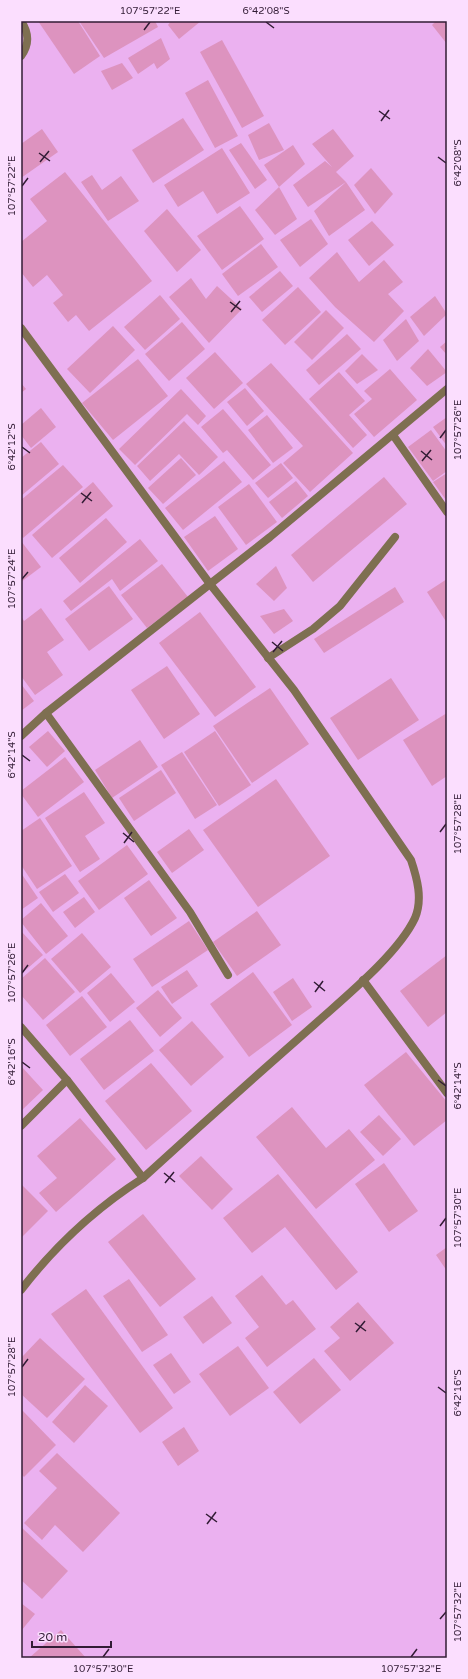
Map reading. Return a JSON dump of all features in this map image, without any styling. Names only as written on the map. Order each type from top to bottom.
[{"type":"street","points":[[21,21],[26,29],[28,38],[25,50],[21,56]]},
{"type":"street","points":[[21,328],[210,584],[294,690],[399,842],[411,860],[416,875],[419,906],[415,918],[401,941],[363,980],[143,1178],[122,1191],[79,1227],[48,1257],[21,1289]]},
{"type":"street","points":[[21,736],[46,714],[270,537],[447,389]]},
{"type":"street","points":[[393,435],[447,512]]},
{"type":"street","points":[[268,658],[313,629],[340,606],[396,538]]},
{"type":"street","points":[[46,714],[190,912],[228,975]]},
{"type":"street","points":[[363,980],[447,1093]]},
{"type":"street","points":[[21,1027],[67,1080],[143,1178]]},
{"type":"street","points":[[21,1126],[67,1080]]},
{"type":"building","points":[[38,21],[78,21],[100,56],[74,74]]},
{"type":"building","points":[[79,21],[155,21],[158,27],[104,58]]},
{"type":"building","points":[[171,21],[201,21],[179,39],[168,25]]},
{"type":"building","points":[[436,21],[447,21],[447,44],[432,25]]},
{"type":"building","points":[[161,38],[170,59],[157,69],[154,63],[138,74],[128,58]]},
{"type":"building","points":[[222,40],[264,116],[242,128],[200,52]]},
{"type":"building","points":[[122,63],[133,78],[112,90],[101,71]]},
{"type":"building","points":[[208,80],[238,136],[215,148],[185,93]]},
{"type":"building","points":[[183,118],[204,150],[153,183],[132,150]]},
{"type":"building","points":[[269,123],[284,150],[259,160],[248,135]]},
{"type":"building","points":[[42,129],[58,152],[21,178],[21,144]]},
{"type":"building","points":[[333,129],[354,156],[336,172],[346,182],[308,207],[293,185],[325,161],[332,167],[312,144]]},
{"type":"building","points":[[241,143],[267,180],[255,189],[229,150]]},
{"type":"building","points":[[293,145],[305,164],[279,187],[264,165]]},
{"type":"building","points":[[222,148],[250,193],[217,214],[203,191],[178,207],[164,185]]},
{"type":"building","points":[[371,168],[393,194],[375,214],[354,185]]},
{"type":"building","points":[[65,172],[152,281],[89,331],[76,315],[68,322],[53,303],[63,295],[47,275],[33,287],[21,272],[21,242],[47,221],[30,199]]},
{"type":"building","points":[[92,175],[102,190],[121,176],[139,201],[108,221],[81,182]]},
{"type":"building","points":[[346,182],[365,210],[329,236],[314,211]]},
{"type":"building","points":[[279,187],[297,219],[275,235],[255,210]]},
{"type":"building","points":[[240,206],[264,239],[222,270],[197,236]]},
{"type":"building","points":[[167,209],[201,250],[177,272],[144,231]]},
{"type":"building","points":[[311,219],[328,244],[300,267],[280,240]]},
{"type":"building","points":[[372,221],[394,245],[369,266],[348,240]]},
{"type":"building","points":[[261,244],[278,267],[238,296],[222,274]]},
{"type":"building","points":[[337,252],[359,282],[384,260],[403,282],[388,294],[404,311],[374,342],[335,307],[309,278]]},
{"type":"building","points":[[280,271],[293,286],[262,312],[249,297]]},
{"type":"building","points":[[191,278],[206,299],[217,286],[242,309],[209,343],[169,297]]},
{"type":"building","points":[[298,287],[321,312],[285,345],[262,320]]},
{"type":"building","points":[[160,295],[180,319],[145,350],[124,327]]},
{"type":"building","points":[[435,296],[447,314],[424,336],[410,317]]},
{"type":"building","points":[[326,310],[344,328],[312,360],[294,342]]},
{"type":"building","points":[[406,319],[419,341],[397,361],[383,340]]},
{"type":"building","points":[[182,322],[205,349],[169,381],[145,354]]},
{"type":"building","points":[[113,326],[135,350],[90,393],[67,369]]},
{"type":"building","points":[[347,334],[361,349],[319,385],[306,370]]},
{"type":"building","points":[[447,341],[447,355],[440,347]]},
{"type":"building","points":[[428,349],[447,372],[427,386],[410,368]]},
{"type":"building","points":[[215,352],[243,383],[214,409],[186,378]]},
{"type":"building","points":[[362,354],[378,370],[357,384],[345,371]]},
{"type":"building","points":[[138,359],[168,396],[113,440],[82,403]]},
{"type":"building","points":[[271,363],[353,453],[310,492],[283,463],[303,446],[246,384]]},
{"type":"building","points":[[390,369],[417,400],[374,437],[354,414],[372,399],[364,391]]},
{"type":"building","points":[[339,372],[365,401],[349,415],[367,435],[353,448],[309,399]]},
{"type":"building","points":[[21,383],[26,389],[21,393]]},
{"type":"building","points":[[245,388],[264,411],[247,426],[227,402]]},
{"type":"building","points":[[181,389],[206,416],[198,425],[187,414],[135,465],[119,449]]},
{"type":"building","points":[[41,408],[56,427],[31,448],[21,435],[21,425]]},
{"type":"building","points":[[223,409],[271,465],[253,480],[227,450],[223,453],[201,427]]},
{"type":"building","points":[[267,415],[293,448],[273,463],[248,430]]},
{"type":"building","points":[[447,417],[447,446],[433,427]]},
{"type":"building","points":[[184,421],[218,457],[199,475],[179,454],[150,481],[137,466]]},
{"type":"building","points":[[431,430],[447,452],[447,471],[433,481],[408,447]]},
{"type":"building","points":[[41,442],[59,464],[21,496],[21,458]]},
{"type":"building","points":[[181,458],[196,475],[163,504],[148,488]]},
{"type":"building","points":[[224,461],[242,482],[183,530],[165,508]]},
{"type":"building","points":[[281,463],[293,478],[268,498],[255,483]]},
{"type":"building","points":[[63,465],[83,487],[23,538],[21,535],[21,500]]},
{"type":"building","points":[[447,473],[447,499],[446,500],[433,482]]},
{"type":"building","points":[[384,477],[407,504],[313,582],[291,555]]},
{"type":"building","points":[[296,481],[308,496],[282,518],[269,502]]},
{"type":"building","points":[[93,482],[113,506],[52,558],[32,535]]},
{"type":"building","points":[[249,484],[277,522],[246,545],[218,507]]},
{"type":"building","points":[[215,516],[238,549],[208,571],[184,537]]},
{"type":"building","points":[[106,518],[127,542],[80,583],[59,558]]},
{"type":"building","points":[[140,539],[158,561],[120,591],[112,579],[71,611],[63,601]]},
{"type":"building","points":[[21,541],[41,567],[21,582]]},
{"type":"building","points":[[162,564],[188,597],[147,628],[121,595]]},
{"type":"building","points":[[276,566],[287,588],[274,601],[256,584]]},
{"type":"building","points":[[447,579],[447,623],[427,592]]},
{"type":"building","points":[[109,586],[133,619],[89,651],[65,619]]},
{"type":"building","points":[[395,587],[404,602],[324,653],[314,639]]},
{"type":"building","points":[[41,608],[64,640],[47,652],[63,675],[35,695],[21,676],[21,616],[24,621]]},
{"type":"building","points":[[284,609],[293,621],[274,634],[260,616]]},
{"type":"building","points":[[200,612],[256,687],[215,717],[159,643]]},
{"type":"building","points":[[167,666],[200,714],[164,739],[131,690]]},
{"type":"building","points":[[391,678],[419,720],[358,760],[330,718]]},
{"type":"building","points":[[21,684],[34,701],[21,711]]},
{"type":"building","points":[[270,688],[309,744],[252,783],[213,726]]},
{"type":"building","points":[[447,713],[447,776],[432,786],[403,740]]},
{"type":"building","points":[[48,731],[65,751],[47,767],[29,747]]},
{"type":"building","points":[[215,731],[251,785],[219,806],[184,752]]},
{"type":"building","points":[[140,740],[158,767],[112,798],[95,770]]},
{"type":"building","points":[[182,752],[217,805],[195,819],[161,765]]},
{"type":"building","points":[[65,757],[84,782],[38,817],[21,794],[21,791]]},
{"type":"building","points":[[161,770],[176,793],[134,821],[119,798]]},
{"type":"building","points":[[276,779],[330,856],[258,907],[203,830]]},
{"type":"building","points":[[84,792],[105,823],[85,836],[100,859],[80,872],[45,818]]},
{"type":"building","points":[[40,818],[72,866],[37,889],[21,865],[21,831]]},
{"type":"building","points":[[189,829],[204,850],[172,873],[157,852]]},
{"type":"building","points":[[127,845],[148,874],[99,910],[78,881]]},
{"type":"building","points":[[21,873],[38,898],[21,910]]},
{"type":"building","points":[[65,874],[79,893],[53,912],[39,892]]},
{"type":"building","points":[[149,880],[177,918],[151,936],[124,898]]},
{"type":"building","points":[[84,897],[95,912],[75,928],[63,912]]},
{"type":"building","points":[[41,903],[68,936],[46,954],[21,922],[21,920]]},
{"type":"building","points":[[257,911],[281,945],[237,976],[213,942]]},
{"type":"building","points":[[189,921],[208,950],[152,987],[133,959]]},
{"type":"building","points":[[21,931],[43,955],[21,974]]},
{"type":"building","points":[[82,933],[111,967],[80,993],[51,959]]},
{"type":"building","points":[[447,955],[447,1012],[428,1027],[400,991]]},
{"type":"building","points":[[45,958],[75,992],[43,1020],[21,995],[21,979]]},
{"type":"building","points":[[187,970],[198,986],[172,1004],[161,987]]},
{"type":"building","points":[[253,972],[292,1025],[249,1057],[210,1004]]},
{"type":"building","points":[[111,973],[135,1002],[110,1022],[87,993]]},
{"type":"building","points":[[293,978],[312,1007],[292,1021],[273,992]]},
{"type":"building","points":[[158,990],[182,1018],[160,1037],[136,1008]]},
{"type":"building","points":[[82,996],[107,1027],[70,1056],[46,1025]]},
{"type":"building","points":[[130,1020],[154,1051],[104,1090],[80,1059]]},
{"type":"building","points":[[192,1021],[224,1057],[191,1086],[159,1050]]},
{"type":"building","points":[[406,1052],[447,1102],[447,1120],[414,1146],[364,1085]]},
{"type":"building","points":[[151,1063],[192,1111],[146,1150],[105,1101]]},
{"type":"building","points":[[21,1066],[43,1090],[21,1111]]},
{"type":"building","points":[[292,1107],[326,1148],[349,1129],[375,1160],[316,1209],[256,1137]]},
{"type":"building","points":[[379,1115],[401,1139],[383,1156],[360,1132]]},
{"type":"building","points":[[80,1118],[116,1159],[56,1212],[39,1193],[57,1178],[37,1156]]},
{"type":"building","points":[[201,1156],[233,1189],[212,1210],[179,1176]]},
{"type":"building","points":[[384,1163],[418,1211],[389,1232],[355,1184]]},
{"type":"building","points":[[278,1174],[358,1272],[336,1290],[285,1227],[252,1253],[223,1218]]},
{"type":"building","points":[[21,1184],[48,1211],[21,1238]]},
{"type":"building","points":[[143,1214],[196,1279],[160,1307],[108,1242]]},
{"type":"building","points":[[447,1247],[447,1271],[436,1255]]},
{"type":"building","points":[[262,1275],[286,1305],[293,1300],[316,1329],[267,1367],[245,1338],[259,1327],[235,1296]]},
{"type":"building","points":[[129,1279],[168,1335],[142,1352],[103,1296]]},
{"type":"building","points":[[86,1289],[173,1408],[140,1433],[51,1314]]},
{"type":"building","points":[[212,1296],[232,1323],[203,1344],[183,1317]]},
{"type":"building","points":[[358,1302],[394,1343],[350,1381],[324,1351],[340,1338],[330,1327]]},
{"type":"building","points":[[40,1338],[85,1379],[47,1418],[21,1394],[21,1358]]},
{"type":"building","points":[[238,1346],[269,1388],[230,1416],[199,1374]]},
{"type":"building","points":[[171,1353],[191,1382],[174,1394],[153,1365]]},
{"type":"building","points":[[314,1358],[341,1390],[300,1424],[273,1392]]},
{"type":"building","points":[[85,1385],[108,1406],[74,1443],[52,1422]]},
{"type":"building","points":[[21,1409],[56,1445],[24,1477],[21,1474]]},
{"type":"building","points":[[184,1427],[199,1451],[178,1466],[162,1442]]},
{"type":"building","points":[[57,1453],[120,1513],[83,1552],[55,1525],[42,1540],[24,1523],[57,1488],[39,1471]]},
{"type":"building","points":[[21,1527],[68,1571],[42,1599],[21,1580]]},
{"type":"building","points":[[21,1603],[35,1614],[21,1631]]},
{"type":"building","points":[[61,1630],[86,1658],[29,1658]]}]
